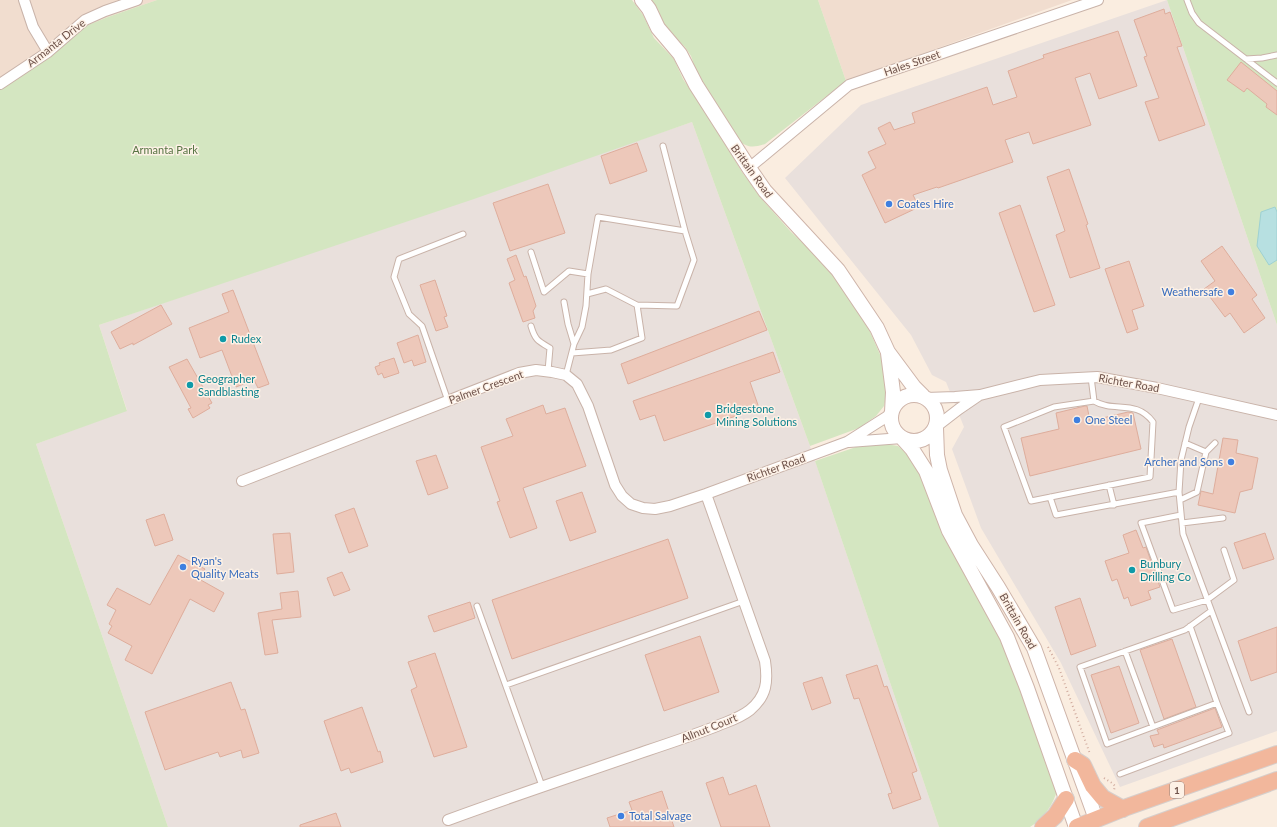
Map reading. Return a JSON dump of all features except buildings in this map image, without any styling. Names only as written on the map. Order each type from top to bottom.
[{"type":"highway","name":"1","points":[[1077,827],[1097,823],[1123,809],[1277,754]]},
{"type":"highway","points":[[1074,760],[1083,765],[1093,786],[1103,798],[1123,809]]},
{"type":"highway","name":"1","points":[[1146,827],[1277,780]]},
{"type":"highway","points":[[1043,827],[1055,816],[1066,799]]},
{"type":"highway","name":"1","points":[[1164,827],[1185,814]]},
{"type":"main road","name":"Brittain Road","points":[[642,0],[649,9],[658,28],[680,54],[696,85],[765,191],[838,270],[877,328],[888,352],[914,387],[924,397]]},
{"type":"main road","name":"Brittain Road","points":[[888,352],[893,392],[892,413]]},
{"type":"main road","points":[[915,395],[924,397],[935,407],[937,413],[936,427],[932,434],[926,439],[918,442],[911,442],[902,439],[896,434],[891,421],[892,413],[895,405],[900,399],[915,395]]},
{"type":"main road","name":"Brittain Road","points":[[936,427],[937,455],[942,478],[955,515],[971,545],[1034,648],[1097,823]]},
{"type":"main road","name":"Brittain Road","points":[[902,439],[912,449],[926,471],[949,531],[1007,637],[1077,827]]},
{"type":"street","points":[[24,0],[33,27],[48,52]]},
{"type":"street","name":"Armanta Drive","points":[[0,84],[48,52],[85,20],[105,11],[137,0]]},
{"type":"street","name":"Hales Street","points":[[749,168],[849,85],[1098,0]]},
{"type":"street","name":"Palmer Crescent","points":[[242,481],[519,373],[536,370],[566,375]]},
{"type":"street","points":[[566,375],[577,384],[588,406],[615,485],[622,496],[631,504],[643,508],[655,509],[706,494]]},
{"type":"street","name":"Richter Road","points":[[924,397],[980,395],[1040,380],[1097,377],[1157,388],[1277,415]]},
{"type":"street","name":"Richter Road","points":[[936,427],[980,395]]},
{"type":"street","name":"Richter Road","points":[[706,494],[847,442],[892,413]]},
{"type":"street","name":"Richter Road","points":[[847,442],[902,439]]},
{"type":"street","name":"Allnut Court","points":[[448,820],[542,786],[696,734],[739,717],[750,710],[758,701],[764,692],[767,678],[765,661],[706,494]]},
{"type":"lane","points":[[1187,0],[1192,13],[1199,23],[1277,83]]},
{"type":"lane","points":[[1246,59],[1262,58],[1277,54]]},
{"type":"lane","points":[[587,294],[606,289],[637,305],[677,306],[694,260],[663,146]]},
{"type":"lane","points":[[566,375],[574,344],[582,327],[587,294],[588,274],[598,218],[685,231]]},
{"type":"lane","points":[[448,401],[422,326],[409,314],[394,276],[399,260],[463,234]]},
{"type":"lane","points":[[531,252],[544,292],[569,271],[588,274]]},
{"type":"lane","points":[[564,302],[568,324],[574,344]]},
{"type":"lane","points":[[572,354],[611,350],[642,338],[637,305]]},
{"type":"lane","points":[[531,326],[534,336],[539,342],[550,348],[548,371]]},
{"type":"lane","points":[[1091,377],[1094,401]]},
{"type":"lane","points":[[1199,398],[1189,427],[1181,460],[1179,492],[1183,534],[1249,712]]},
{"type":"lane","points":[[1094,401],[1101,406],[1132,407],[1148,415],[1153,422],[1150,477],[1031,501],[1004,427],[1054,407],[1094,401]]},
{"type":"lane","points":[[1185,443],[1206,452]]},
{"type":"lane","points":[[1180,500],[1196,493],[1198,490],[1206,452],[1215,443]]},
{"type":"lane","points":[[1109,485],[1114,504]]},
{"type":"lane","points":[[1050,497],[1056,515],[1179,492]]},
{"type":"lane","points":[[1181,514],[1141,523],[1173,610],[1207,600],[1234,580],[1224,550]]},
{"type":"lane","points":[[1182,523],[1223,518]]},
{"type":"lane","points":[[506,685],[744,601]]},
{"type":"lane","points":[[477,606],[542,786]]},
{"type":"lane","points":[[1211,611],[1184,630],[1080,667],[1107,744],[1217,703]]},
{"type":"lane","points":[[1120,774],[1229,733],[1190,626]]},
{"type":"lane","points":[[1125,651],[1153,727]]},
{"type":"shaded area","points":[[0,0],[157,0],[88,25],[51,56],[0,89]]},
{"type":"shaded area","points":[[818,0],[1072,0],[846,81]]},
{"type":"shaded area","points":[[1167,0],[1277,325],[1277,731],[1120,787],[1061,663],[981,528],[952,449],[964,427],[946,382],[932,375],[911,335],[785,178],[861,105]]},
{"type":"shaded area","points":[[692,122],[810,446],[939,827],[168,827],[36,444],[127,410],[99,325]]},
{"type":"green space","name":"Armanta Park","points":[[157,0],[632,0],[643,15],[654,38],[674,59],[683,79],[708,116],[742,172],[761,198],[791,232],[820,259],[844,290],[868,327],[882,359],[887,392],[884,406],[876,416],[859,428],[810,446],[692,122],[474,199],[99,325],[127,411],[36,444],[168,827],[0,827],[0,89],[51,56],[88,25]]},
{"type":"green space","points":[[651,0],[818,0],[846,81],[765,144],[753,147],[747,146],[736,139],[700,82],[691,56],[685,47],[663,24],[658,10]]},
{"type":"green space","points":[[1167,0],[1277,0],[1277,325]]},
{"type":"green space","points":[[880,443],[898,446],[912,458],[1003,636],[1057,790],[1056,795],[1047,811],[1035,824],[1030,827],[939,827],[815,461],[859,446]]},
{"type":"water","points":[[1275,207],[1277,212],[1277,260],[1269,265],[1257,246],[1261,212]]},
{"type":"place","name":"Coates Hire","points":[[889,204]]},
{"type":"place","name":"Weathersafe","points":[[1231,292]]},
{"type":"place","name":"Rudex","points":[[223,339]]},
{"type":"place","name":"Geographer Sandblasting","points":[[190,385]]},
{"type":"place","name":"Bridgestone Mining Solutions","points":[[708,415]]},
{"type":"place","name":"One Steel","points":[[1077,420]]},
{"type":"place","name":"Archer and Sons","points":[[1231,462]]},
{"type":"place","name":"Ryan's Quality Meats","points":[[183,567]]},
{"type":"place","name":"Bunbury Drilling Co","points":[[1132,570]]},
{"type":"place","name":"Total Salvage","points":[[621,816]]}]
